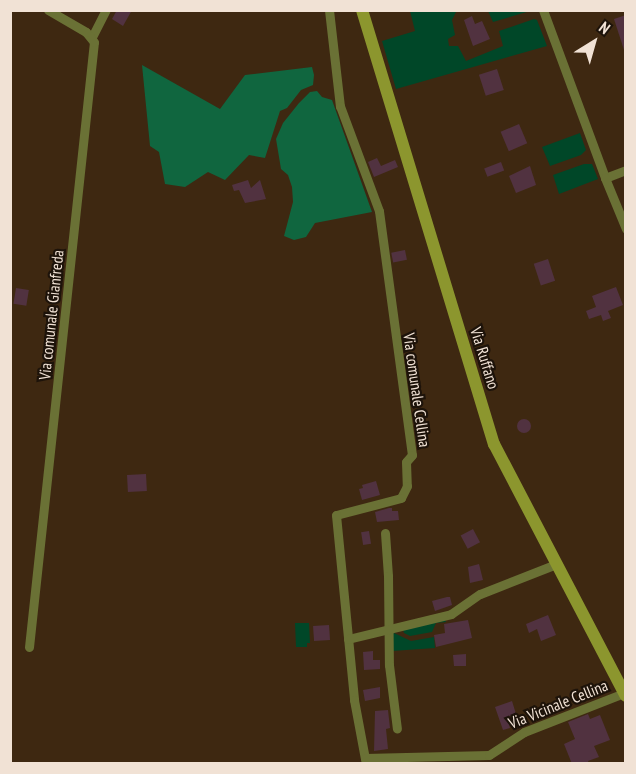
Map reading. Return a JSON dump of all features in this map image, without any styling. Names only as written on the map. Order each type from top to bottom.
[{"type":"street","points":[[48,10],[92,37],[106,10]]},
{"type":"street","name":"Via comunale Cellina","points":[[329,10],[340,106],[379,211],[412,456],[406,462],[406,486],[401,498],[336,515],[354,700],[365,761]]},
{"type":"street","name":"Via Ruffano","points":[[362,10],[494,444],[625,695]]},
{"type":"street","points":[[543,10],[626,229]]},
{"type":"street","name":"Via comunale Gianfreda","points":[[29,647],[75,230],[94,42],[92,37]]},
{"type":"street","points":[[605,178],[626,170]]},
{"type":"street","points":[[385,533],[388,576],[386,630],[397,729]]},
{"type":"street","points":[[348,639],[451,614],[495,587],[556,564]]},
{"type":"street","name":"Via Vicinale Cellina","points":[[365,761],[489,755],[524,732],[625,695]]},
{"type":"green space","points":[[457,10],[452,20],[455,35],[448,39],[449,46],[458,46],[466,61],[503,46],[499,31],[534,19],[537,20],[547,46],[396,89],[382,41],[415,31],[410,11]]},
{"type":"green space","points":[[488,11],[530,11],[493,22]]},
{"type":"green space","points":[[142,65],[220,109],[245,75],[312,67],[314,75],[313,85],[301,90],[287,108],[280,111],[265,158],[249,155],[225,180],[208,172],[185,187],[165,184],[159,152],[150,146]]},
{"type":"green space","points":[[317,91],[322,97],[332,100],[372,212],[315,223],[306,237],[294,240],[284,236],[293,202],[292,187],[288,175],[281,169],[276,139],[283,123],[299,103],[310,92]]},
{"type":"green space","points":[[580,133],[586,150],[581,155],[550,166],[542,147]]},
{"type":"green space","points":[[584,164],[592,164],[598,179],[559,194],[553,175]]},
{"type":"green space","points":[[444,618],[446,622],[436,623],[432,632],[410,636],[404,633],[402,627]]},
{"type":"green space","points":[[295,623],[309,623],[310,643],[307,643],[307,647],[296,647]]},
{"type":"green space","points":[[394,633],[411,641],[434,637],[435,648],[392,651],[391,635]]},
{"type":"building","points":[[117,10],[132,10],[123,26],[112,19]]},
{"type":"building","points":[[626,15],[626,50],[624,50],[614,19]]},
{"type":"building","points":[[472,16],[475,24],[482,21],[490,39],[473,46],[464,20]]},
{"type":"building","points":[[497,69],[504,90],[486,96],[479,75]]},
{"type":"building","points":[[519,124],[527,143],[509,151],[501,132]]},
{"type":"building","points":[[377,158],[381,166],[395,160],[398,167],[374,177],[368,162]]},
{"type":"building","points":[[501,162],[504,170],[487,177],[484,168]]},
{"type":"building","points":[[530,166],[536,185],[516,193],[509,176]]},
{"type":"building","points":[[248,180],[251,188],[260,180],[266,199],[245,203],[239,190],[234,191],[232,185]]},
{"type":"building","points":[[405,250],[407,260],[393,262],[391,253]]},
{"type":"building","points":[[548,259],[555,281],[541,286],[534,264]]},
{"type":"building","points":[[616,287],[623,305],[608,311],[611,318],[603,321],[601,315],[589,319],[586,311],[596,307],[592,296]]},
{"type":"building","points":[[16,288],[29,290],[26,306],[13,304]]},
{"type":"building","points":[[521,419],[527,419],[531,426],[527,433],[521,433],[517,429],[517,423]]},
{"type":"building","points":[[146,474],[147,491],[128,492],[127,475]]},
{"type":"building","points":[[376,481],[380,495],[362,500],[359,489],[363,488],[362,485]]},
{"type":"building","points":[[392,508],[392,511],[398,511],[399,520],[377,522],[375,512]]},
{"type":"building","points":[[473,529],[480,542],[468,549],[461,536]]},
{"type":"building","points":[[369,531],[371,544],[363,545],[361,532]]},
{"type":"building","points":[[479,564],[483,580],[470,583],[468,567]]},
{"type":"building","points":[[450,597],[452,605],[435,611],[432,601]]},
{"type":"building","points":[[548,615],[556,635],[541,641],[537,629],[529,633],[526,624]]},
{"type":"building","points":[[468,620],[472,638],[436,647],[434,635],[445,633],[444,624]]},
{"type":"building","points":[[329,625],[330,640],[314,641],[313,626]]},
{"type":"building","points":[[373,651],[373,660],[380,660],[380,669],[364,670],[363,652]]},
{"type":"building","points":[[466,654],[466,666],[454,666],[453,655]]},
{"type":"building","points":[[380,687],[380,698],[365,701],[363,690]]},
{"type":"building","points":[[512,701],[516,714],[507,717],[510,728],[503,730],[495,707]]},
{"type":"building","points":[[388,710],[390,728],[386,729],[388,749],[374,751],[375,711]]},
{"type":"building","points":[[588,714],[590,719],[600,715],[610,740],[594,746],[599,757],[588,761],[589,764],[572,764],[564,744],[575,739],[568,722]]}]
